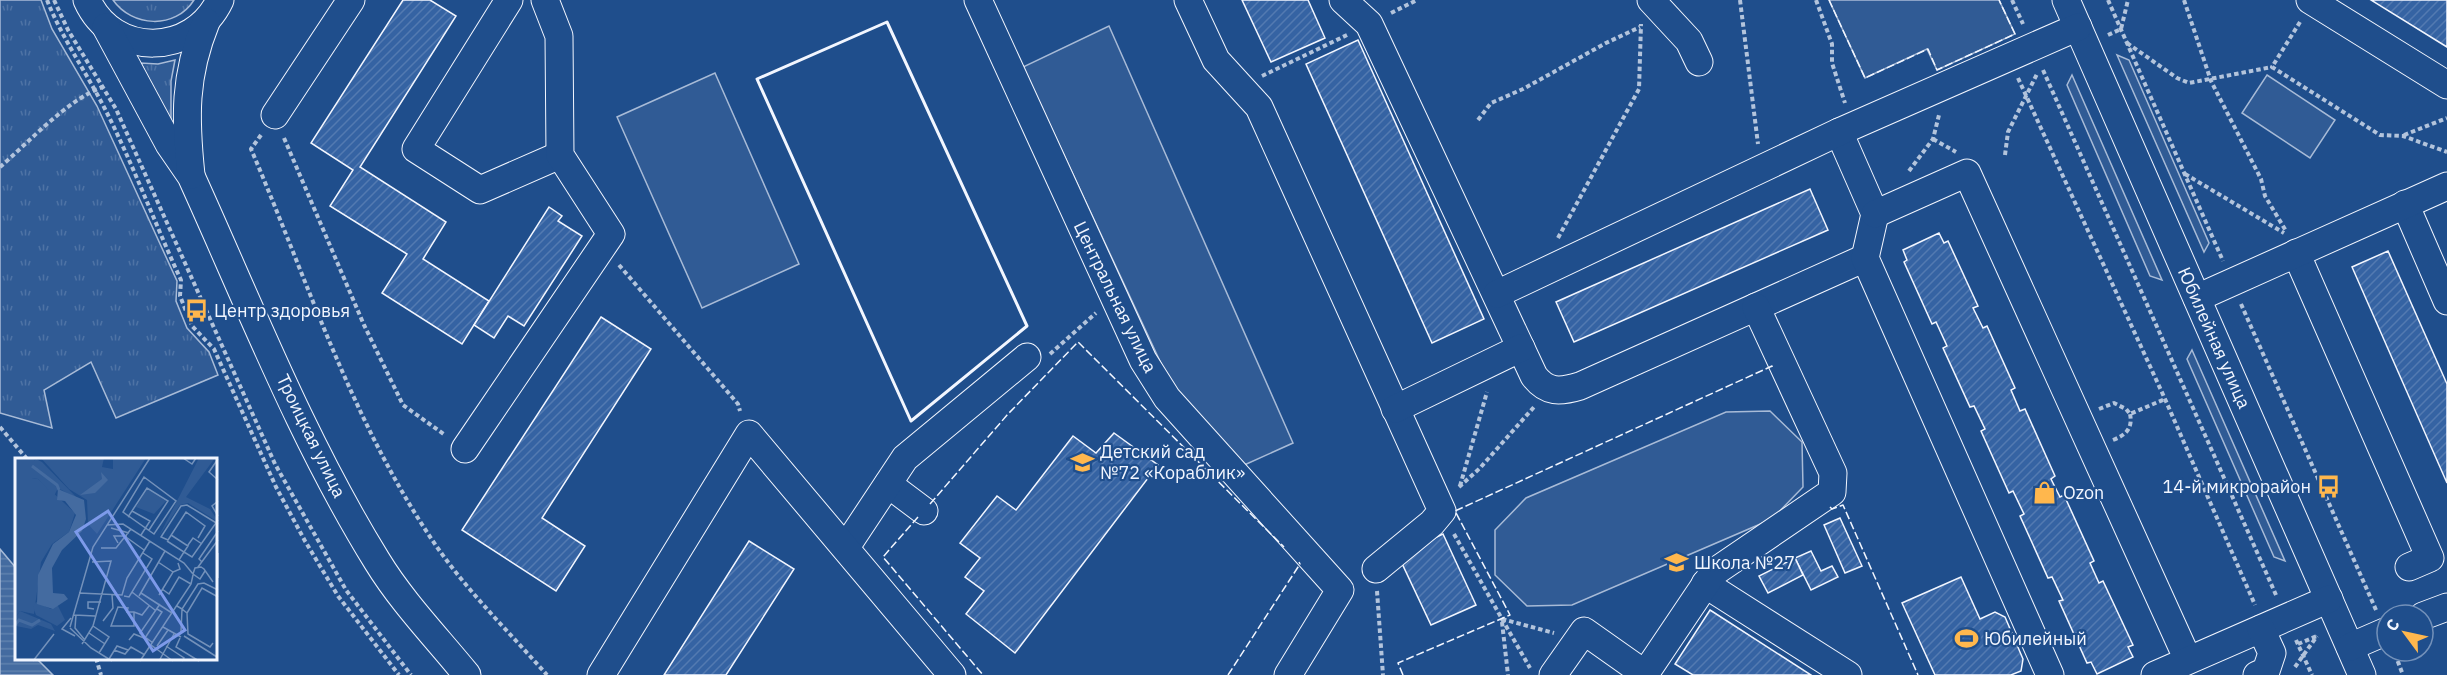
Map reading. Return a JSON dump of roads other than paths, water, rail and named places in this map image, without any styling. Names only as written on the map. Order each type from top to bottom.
[{"type":"street","name":"Троицкая улица","points":[[87,0],[106,27],[169,144],[191,176],[299,415],[332,482],[378,563],[467,675]]},
{"type":"street","points":[[275,115],[351,0]]},
{"type":"street","points":[[509,0],[416,149],[480,190],[560,155]]},
{"type":"street","points":[[465,449],[611,234],[560,155],[559,36],[545,0]]},
{"type":"street","name":"Центральная улица","points":[[978,0],[1066,196],[1155,381],[1167,398],[1340,590],[1288,675]]},
{"type":"street","points":[[1188,0],[1216,60],[1259,107],[1442,511],[1432,523],[1376,569]]},
{"type":"street","points":[[1343,0],[1369,24],[1534,376],[1546,388],[1564,391],[1580,386],[1865,258]]},
{"type":"street","name":"Юбилейная улица","points":[[2066,0],[2362,675]]},
{"type":"street","points":[[2312,1],[2447,85]]},
{"type":"street","points":[[1647,9],[1689,41],[1699,62]]},
{"type":"street","name":"Троицкая улица","points":[[191,176],[186,92],[194,53],[213,11]]},
{"type":"street","points":[[106,27],[126,38],[148,45],[179,39],[194,33],[213,11]]},
{"type":"street","points":[[1497,294],[1839,132],[2078,27]]},
{"type":"street","points":[[1839,132],[1875,214],[1865,258],[2050,675]]},
{"type":"street","points":[[1875,214],[1967,172],[2188,660]]},
{"type":"street","points":[[2197,298],[2447,186]]},
{"type":"street","points":[[2405,204],[2447,301]]},
{"type":"street","points":[[2296,253],[2430,558],[2409,567]]},
{"type":"street","points":[[1553,675],[1584,631],[1645,674],[1713,573],[1832,492],[1833,473],[1756,307]]},
{"type":"street","points":[[1395,409],[1521,348]]},
{"type":"street","points":[[846,547],[905,458],[1027,357]]},
{"type":"street","points":[[601,675],[749,434],[952,675]]},
{"type":"street","points":[[888,484],[924,511]]},
{"type":"street","points":[[1705,584],[1848,675]]},
{"type":"street","points":[[2155,675],[2329,599]]},
{"type":"street","points":[[2257,675],[2266,671],[2271,653],[2261,629]]},
{"type":"street","points":[[2350,647],[2375,641]]},
{"type":"place","name":"Центр здоровья","points":[[196,311]]},
{"type":"place","name":"Детский сад №72 «Кораблик»","points":[[1082,462]]},
{"type":"place","name":"14-й микрорайон","points":[[2329,487]]},
{"type":"place","name":"Ozon","points":[[2045,493]]},
{"type":"place","name":"Школа №27","points":[[1676,563]]},
{"type":"place","name":"Юбилейный","points":[[1966,639]]}]
